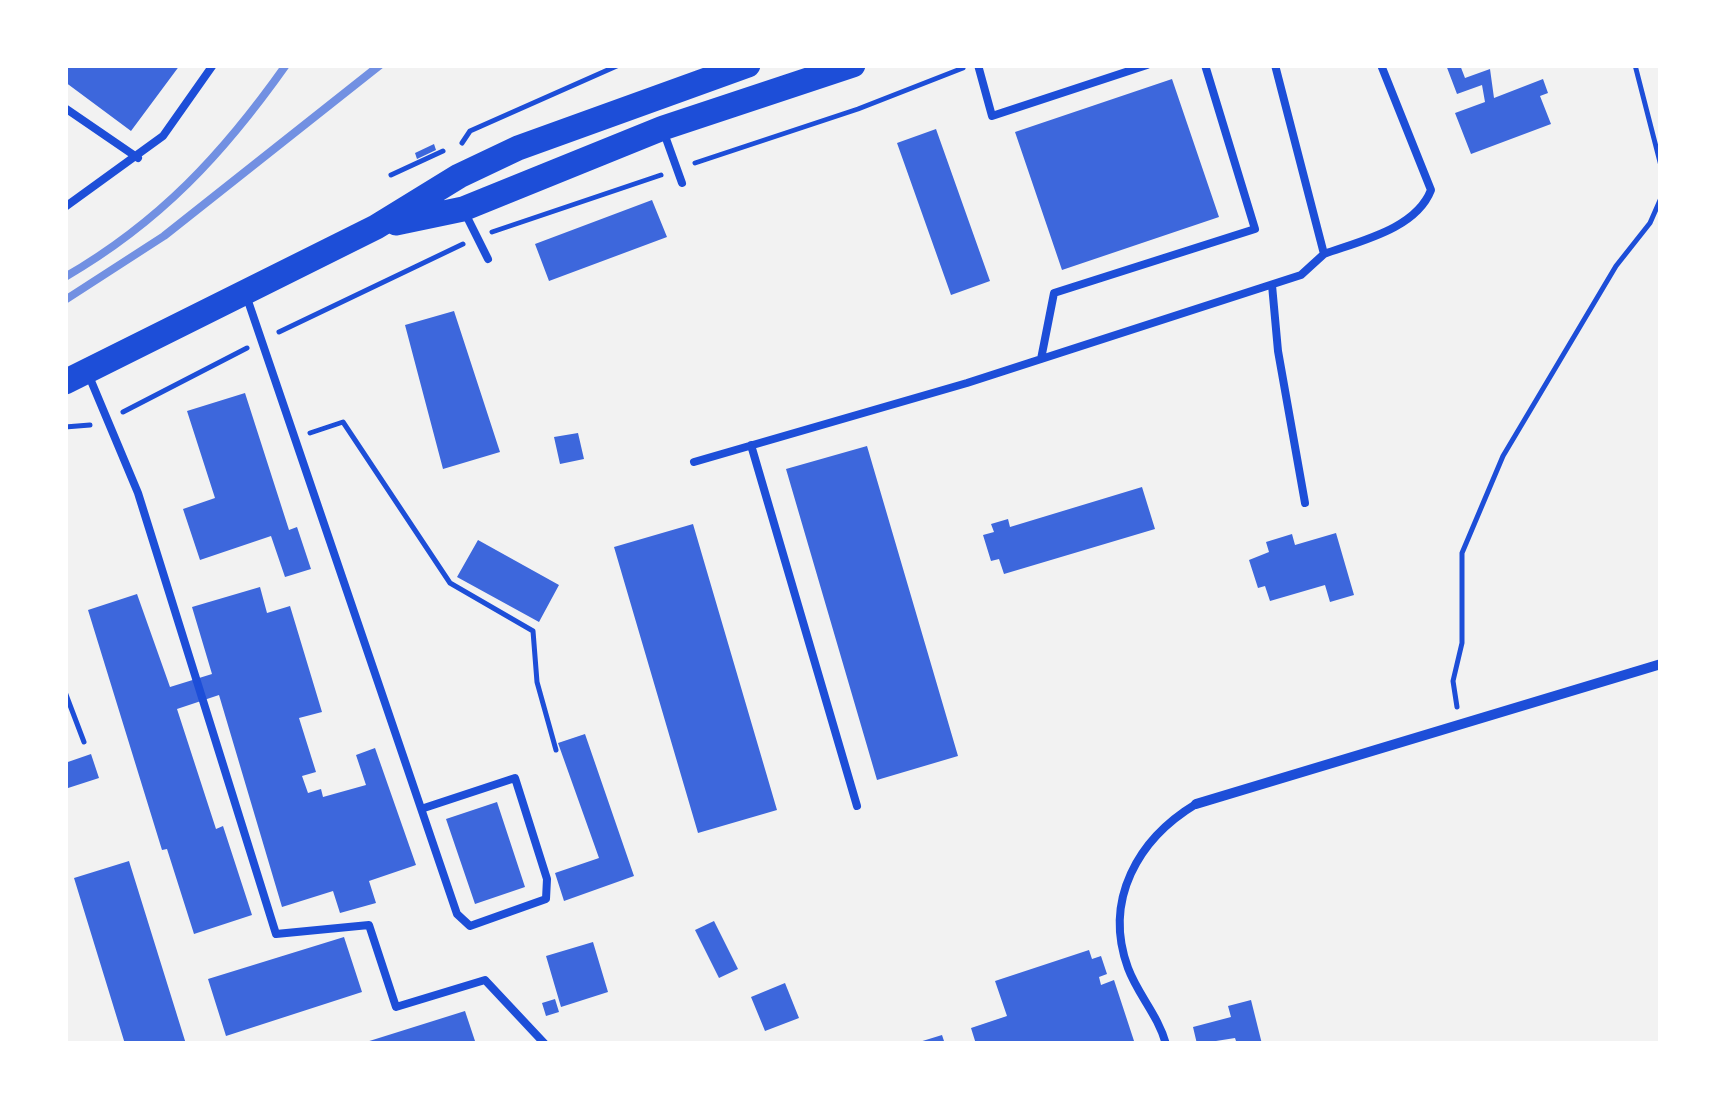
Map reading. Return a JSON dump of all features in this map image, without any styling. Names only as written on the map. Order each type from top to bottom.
[{"type":"main road","points":[[76,377],[376,228],[460,176],[518,148],[748,65]]},
{"type":"main road","points":[[376,228],[464,209],[663,128],[854,65]]},
{"type":"street","points":[[1196,804],[1661,664]]},
{"type":"lane","points":[[65,207],[138,158],[163,136],[213,65]]},
{"type":"lane","points":[[978,65],[992,116],[1146,65]]},
{"type":"lane","points":[[1041,359],[1054,293],[1255,230],[1205,65]]},
{"type":"lane","points":[[1274,65],[1324,254]]},
{"type":"lane","points":[[694,462],[1041,359],[1302,275],[1324,254],[1398,225],[1425,204],[1430,190],[1382,65]]},
{"type":"lane","points":[[65,108],[138,158]]},
{"type":"lane","points":[[663,128],[682,183]]},
{"type":"lane","points":[[464,209],[488,259]]},
{"type":"lane","points":[[1272,285],[1278,351],[1305,503]]},
{"type":"lane","points":[[244,292],[462,921],[470,926],[546,899],[548,879],[515,778],[424,808]]},
{"type":"lane","points":[[76,377],[109,419],[138,493],[276,934],[369,924],[396,1007],[485,980],[545,1044]]},
{"type":"lane","points":[[751,445],[857,806]]},
{"type":"lane","points":[[1166,1044],[1159,1020],[1128,969],[1118,906],[1139,855],[1172,818],[1196,804]]},
{"type":"path","points":[[391,175],[465,141],[470,132],[619,65]]},
{"type":"path","points":[[65,427],[109,419],[262,340],[477,238],[858,109],[970,65]]},
{"type":"path","points":[[1635,65],[1661,166]]},
{"type":"path","points":[[1460,725],[1453,682],[1462,643],[1462,553],[1503,456],[1616,266],[1650,223],[1661,198]]},
{"type":"path","points":[[295,438],[343,422],[450,583],[534,631],[537,682],[556,750]]},
{"type":"path","points":[[65,692],[84,742]]},
{"type":"building","points":[[65,65],[180,65],[131,131],[65,82]]},
{"type":"building","points":[[1446,65],[1460,65],[1465,78],[1490,69],[1494,98],[1543,79],[1548,93],[1540,96],[1551,124],[1471,154],[1455,113],[1485,102],[1482,85],[1457,94]]},
{"type":"building","points":[[1172,79],[1219,217],[1062,270],[1015,132]]},
{"type":"building","points":[[936,129],[990,281],[951,295],[897,143]]},
{"type":"building","points":[[434,144],[436,150],[417,159],[415,153]]},
{"type":"building","points":[[652,200],[667,237],[549,281],[535,244]]},
{"type":"building","points":[[454,311],[500,452],[443,469],[405,325]]},
{"type":"building","points":[[245,393],[289,530],[297,527],[311,569],[285,577],[271,536],[200,560],[183,509],[215,498],[187,411]]},
{"type":"building","points":[[578,433],[584,459],[560,464],[554,437]]},
{"type":"building","points":[[867,446],[958,756],[877,780],[786,469]]},
{"type":"building","points":[[1142,487],[1155,529],[1004,574],[999,559],[991,561],[983,535],[994,532],[991,524],[1008,519],[1010,527]]},
{"type":"building","points":[[693,524],[777,810],[698,833],[614,547]]},
{"type":"building","points":[[1336,533],[1354,595],[1330,602],[1325,585],[1270,601],[1265,586],[1258,588],[1249,560],[1269,552],[1266,542],[1292,534],[1295,545]]},
{"type":"building","points":[[478,540],[559,585],[539,622],[457,577]]},
{"type":"building","points":[[260,587],[267,613],[290,606],[322,712],[299,718],[316,772],[302,776],[308,793],[321,789],[323,797],[366,785],[356,755],[375,748],[416,865],[369,881],[376,903],[340,913],[333,891],[282,907],[219,695],[177,709],[216,829],[223,826],[252,915],[194,934],[167,849],[162,850],[88,610],[137,594],[170,687],[212,674],[192,607]]},
{"type":"building","points":[[585,734],[634,876],[564,901],[555,873],[599,858],[558,743]]},
{"type":"building","points":[[91,754],[99,778],[65,789],[65,763]]},
{"type":"building","points":[[497,802],[525,887],[475,904],[446,819]]},
{"type":"building","points":[[129,861],[186,1044],[125,1044],[74,878]]},
{"type":"building","points":[[714,921],[738,969],[719,978],[695,930]]},
{"type":"building","points":[[344,937],[362,992],[226,1036],[208,979]]},
{"type":"building","points":[[593,942],[608,992],[561,1007],[546,956]]},
{"type":"building","points":[[1089,950],[1092,959],[1101,956],[1107,974],[1099,977],[1101,985],[1114,980],[1135,1044],[976,1044],[971,1028],[1007,1016],[995,981]]},
{"type":"building","points":[[785,983],[799,1018],[765,1031],[751,997]]},
{"type":"building","points":[[555,999],[559,1012],[546,1016],[542,1003]]},
{"type":"building","points":[[1251,1000],[1262,1044],[1237,1044],[1235,1038],[1197,1044],[1193,1027],[1231,1017],[1228,1006]]},
{"type":"building","points":[[465,1011],[476,1044],[363,1044],[363,1043]]},
{"type":"building","points":[[942,1035],[945,1044],[916,1043]]},
{"type":"railway","points":[[65,277],[131,233],[188,184],[286,65]]},
{"type":"railway","points":[[65,300],[164,236],[380,65]]}]
